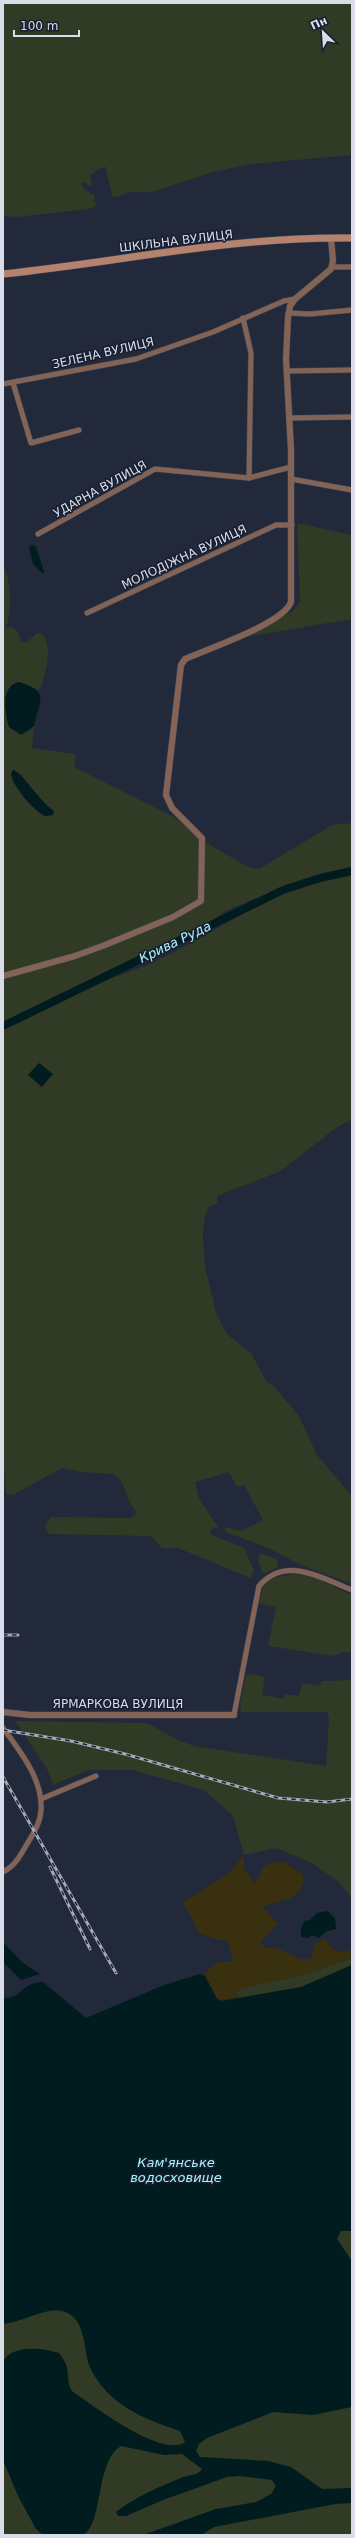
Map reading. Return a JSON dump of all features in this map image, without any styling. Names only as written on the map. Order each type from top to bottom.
[{"type":"main road","name":"ШКІЛЬНА ВУЛИЦЯ","points":[[3,274],[231,245],[331,238],[352,238]]},
{"type":"street","points":[[3,976],[75,956],[105,945],[172,917],[201,901],[202,838],[172,808],[166,795],[182,662],[265,624],[290,606],[292,594],[292,525],[287,371],[288,313],[295,299],[320,280],[332,267],[331,238]]},
{"type":"street","points":[[332,267],[352,267]]},
{"type":"street","name":"ЗЕЛЕНА ВУЛИЦЯ","points":[[3,384],[136,359],[206,334],[284,301],[295,299]]},
{"type":"street","points":[[288,313],[310,314],[352,310]]},
{"type":"street","points":[[243,318],[251,353],[249,478]]},
{"type":"street","points":[[287,371],[352,370]]},
{"type":"street","points":[[13,383],[31,443],[79,430]]},
{"type":"street","points":[[289,418],[352,417]]},
{"type":"street","name":"УДАРНА ВУЛИЦЯ","points":[[38,534],[155,469],[249,478],[291,466]]},
{"type":"street","points":[[291,479],[352,490]]},
{"type":"street","name":"МОЛОДІЖНА ВУЛИЦЯ","points":[[87,613],[276,525],[292,525]]},
{"type":"street","points":[[234,1715],[259,1586],[266,1578],[287,1570],[301,1570],[352,1590]]},
{"type":"street","name":"ЯРМАРКОВА ВУЛИЦЯ","points":[[3,1712],[30,1715],[234,1715]]},
{"type":"street","points":[[3,1728],[30,1772],[41,1799],[40,1818],[34,1831],[15,1863],[3,1872]]},
{"type":"street","points":[[41,1799],[96,1776]]},
{"type":"shaded area","points":[[3,3],[352,3],[352,155],[251,164],[213,172],[151,192],[130,192],[113,198],[105,166],[90,175],[92,184],[89,186],[83,182],[81,184],[85,190],[94,195],[96,206],[89,209],[16,217],[3,216]]},
{"type":"shaded area","points":[[297,523],[352,535],[352,619],[239,638],[293,611],[300,601]]},
{"type":"shaded area","points":[[3,562],[8,579],[10,595],[10,611],[6,628],[11,627],[18,632],[21,642],[26,643],[37,633],[42,633],[46,639],[48,659],[42,687],[37,690],[27,685],[15,685],[11,686],[6,693],[5,701],[7,719],[28,732],[34,726],[32,748],[76,754],[74,767],[176,818],[200,839],[248,867],[259,869],[332,825],[352,823],[352,1119],[333,1130],[281,1171],[217,1196],[217,1203],[209,1207],[205,1215],[203,1235],[205,1267],[217,1316],[228,1335],[251,1353],[267,1382],[274,1386],[299,1416],[317,1455],[352,1496],[352,1584],[301,1565],[270,1549],[226,1532],[225,1527],[242,1531],[263,1520],[244,1485],[237,1487],[229,1472],[195,1482],[199,1498],[219,1529],[212,1527],[210,1534],[244,1548],[254,1570],[251,1578],[178,1548],[162,1548],[151,1536],[49,1534],[45,1528],[47,1522],[52,1517],[129,1518],[135,1515],[136,1511],[132,1507],[124,1486],[118,1477],[113,1474],[81,1472],[62,1468],[13,1495],[6,1494],[3,1454]],"holes":[[[20,773],[36,796],[54,811],[45,816],[39,813],[12,781]],[[256,898],[264,903],[171,954],[112,978],[109,970],[203,927],[225,911]]]},
{"type":"shaded area","points":[[260,1553],[277,1559],[278,1567],[266,1573],[262,1572],[258,1560]]},
{"type":"shaded area","points":[[297,1573],[305,1573],[352,1595],[352,1653],[343,1652],[333,1656],[268,1646],[276,1607],[259,1604],[263,1585],[273,1578]]},
{"type":"shaded area","points":[[254,1674],[265,1677],[262,1695],[283,1699],[285,1694],[299,1696],[302,1683],[320,1686],[322,1681],[352,1680],[352,1898],[339,1882],[312,1863],[276,1848],[244,1855],[233,1816],[204,1790],[132,1770],[88,1770],[53,1785],[47,1769],[15,1721],[147,1723],[178,1740],[194,1746],[326,1766],[329,1720],[327,1712],[241,1712],[240,1704],[246,1675]]},
{"type":"shaded area","points":[[352,1958],[352,1965],[301,1987],[239,1998],[237,1992],[242,1988],[303,1975]]},
{"type":"shaded area","points":[[352,2153],[352,2535],[3,2535],[3,2263]]},
{"type":"sand","points":[[244,1855],[244,1868],[255,1884],[264,1866],[276,1861],[286,1863],[302,1874],[304,1881],[301,1889],[293,1897],[262,1907],[278,1924],[261,1941],[264,1948],[277,1948],[301,1959],[311,1959],[314,1945],[322,1939],[327,1940],[332,1949],[343,1952],[352,1950],[352,1958],[303,1975],[242,1988],[237,1992],[239,1998],[218,2000],[204,1974],[215,1964],[224,1961],[234,1961],[227,1940],[219,1940],[199,1933],[183,1902],[229,1873]]},
{"type":"water","points":[[32,545],[36,547],[44,571],[43,574],[33,564],[29,547]]},
{"type":"water","points":[[19,682],[35,689],[39,693],[40,698],[34,726],[21,735],[9,727],[5,707],[6,694],[13,684]]},
{"type":"water","points":[[13,770],[21,776],[54,811],[53,815],[45,816],[24,798],[13,780],[11,774]]},
{"type":"water","points":[[39,1063],[53,1074],[42,1087],[28,1075]]},
{"type":"water","points":[[327,1911],[335,1918],[336,1929],[327,1931],[319,1938],[312,1935],[308,1938],[302,1937],[301,1930],[305,1921],[309,1921],[317,1913]]},
{"type":"water","points":[[3,1942],[23,1963],[40,1974],[21,1980],[3,1962]]},
{"type":"water","name":"Кам'янське водосховище","points":[[352,1965],[352,2231],[341,2231],[337,2239],[352,2261],[352,2407],[313,2415],[273,2412],[207,2438],[199,2444],[196,2451],[200,2457],[268,2461],[291,2467],[322,2489],[352,2488],[352,2503],[335,2504],[214,2527],[201,2535],[143,2535],[216,2509],[256,2502],[271,2494],[276,2486],[272,2480],[240,2476],[227,2477],[163,2500],[126,2516],[118,2516],[116,2512],[140,2497],[183,2477],[196,2474],[202,2469],[182,2454],[164,2455],[121,2446],[112,2454],[107,2466],[97,2509],[88,2530],[77,2536],[43,2535],[36,2529],[18,2496],[3,2460],[3,2361],[14,2352],[37,2349],[59,2353],[66,2364],[72,2391],[111,2418],[145,2437],[161,2443],[175,2445],[185,2442],[180,2431],[140,2416],[122,2405],[106,2391],[96,2379],[89,2365],[80,2326],[76,2319],[70,2314],[56,2310],[49,2311],[3,2324],[3,1998],[9,1998],[18,1994],[29,1985],[43,1982],[86,2018],[164,1985],[200,1974],[205,1976],[217,1999],[221,2001],[301,1987]]},
{"type":"waterway","name":"Крива Руда","points":[[3,1026],[283,890],[320,878],[352,871]]},
{"type":"railway","points":[[3,1635],[18,1635]]},
{"type":"railway","points":[[3,1730],[71,1741],[125,1754],[278,1798],[327,1802],[352,1799]]},
{"type":"railway","points":[[3,1777],[116,1973]]},
{"type":"railway","points":[[50,1867],[90,1949]]}]
